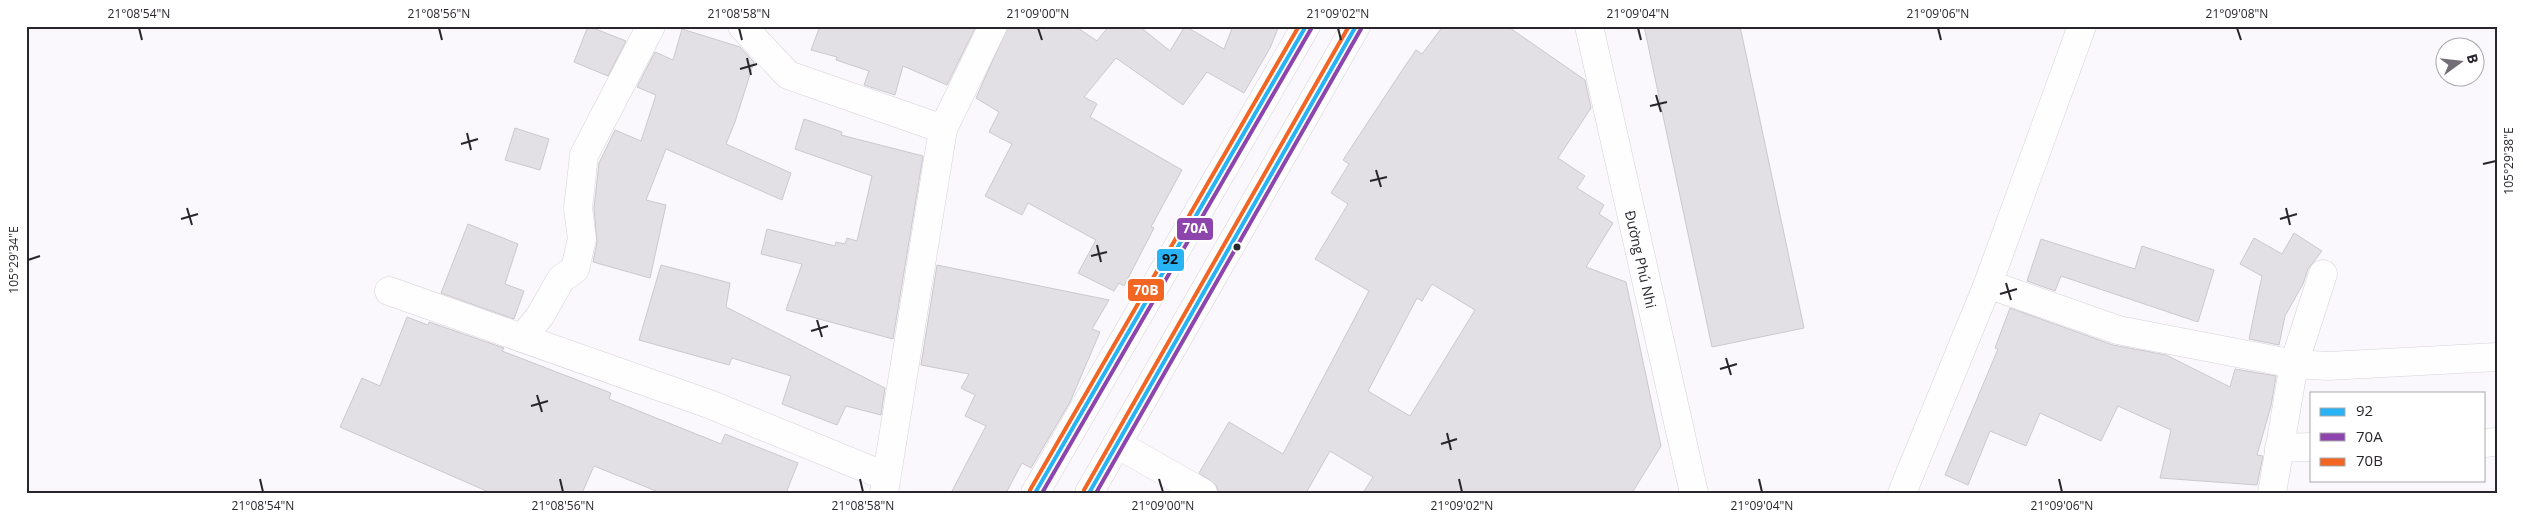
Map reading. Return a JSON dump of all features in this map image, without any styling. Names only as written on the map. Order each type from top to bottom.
[{"type":"main road","points":[[522,338],[540,316],[561,279],[575,269],[582,239],[578,208],[584,155],[651,26]]},
{"type":"main road","points":[[742,26],[788,75],[943,129]]},
{"type":"main road","points":[[389,292],[709,404],[884,485],[943,129],[993,26]]},
{"type":"main road","points":[[1035,493],[1306,26]]},
{"type":"main road","points":[[1089,493],[1356,26]]},
{"type":"main road","name":"Đường Phú Nhi","points":[[1589,26],[1694,493]]},
{"type":"main road","points":[[1902,493],[1988,284],[2082,26]]},
{"type":"main road","points":[[2272,493],[2294,364],[2323,274]]},
{"type":"main road","points":[[1988,284],[2118,330],[2294,364],[2328,366],[2497,357]]},
{"type":"main road","points":[[1117,444],[1202,493]]},
{"type":"main road","points":[[2279,448],[2310,447]]},
{"type":"building","points":[[588,26],[626,41],[608,76],[574,62]]},
{"type":"building","points":[[820,26],[976,26],[947,85],[903,66],[895,95],[864,85],[869,71],[836,60],[837,57],[811,50]]},
{"type":"building","points":[[1008,26],[1075,26],[1097,41],[1109,26],[1139,26],[1170,51],[1185,26],[1224,49],[1233,26],[1279,26],[1270,48],[1244,93],[1207,72],[1183,105],[1116,58],[1084,97],[1097,104],[1090,117],[1182,170],[1151,227],[1154,228],[1124,286],[1119,283],[1114,291],[1078,273],[1096,240],[1028,203],[1022,215],[985,196],[1012,144],[989,132],[999,112],[976,98]]},
{"type":"building","points":[[1443,26],[1507,26],[1585,80],[1591,108],[1558,158],[1585,176],[1577,188],[1604,205],[1599,214],[1613,223],[1586,267],[1626,282],[1661,446],[1632,493],[1363,493],[1373,477],[1330,451],[1306,493],[1219,493],[1216,485],[1199,473],[1229,422],[1283,454],[1369,291],[1315,259],[1348,204],[1331,193],[1349,164],[1343,160],[1416,50],[1422,54]],"holes":[[[1432,284],[1475,310],[1410,416],[1368,391],[1417,298],[1422,301]]]},
{"type":"building","points":[[1644,26],[1740,26],[1804,328],[1712,347]]},
{"type":"building","points":[[682,29],[740,47],[754,62],[726,144],[791,173],[782,200],[666,149],[646,200],[666,205],[650,278],[593,262],[597,242],[594,208],[599,163],[615,130],[641,141],[656,95],[637,87],[655,52],[673,60]]},
{"type":"building","points":[[804,119],[842,132],[841,135],[923,156],[893,339],[786,310],[802,264],[761,254],[767,229],[835,246],[836,242],[845,244],[847,238],[857,241],[872,176],[795,149]]},
{"type":"building","points":[[515,128],[549,139],[540,170],[505,160]]},
{"type":"building","points":[[468,224],[518,244],[505,284],[524,291],[514,319],[441,293]]},
{"type":"building","points":[[2294,233],[2322,251],[2308,269],[2303,284],[2285,316],[2279,345],[2249,339],[2262,276],[2240,264],[2254,238],[2282,254]]},
{"type":"building","points":[[2041,239],[2135,269],[2142,246],[2214,270],[2198,322],[2061,276],[2055,291],[2027,281]]},
{"type":"building","points":[[661,265],[730,283],[726,307],[885,388],[881,415],[846,406],[837,425],[782,404],[791,376],[732,358],[729,365],[639,340]]},
{"type":"building","points":[[937,265],[1109,300],[1092,329],[1100,332],[1070,402],[1031,468],[1022,463],[1006,493],[951,493],[986,426],[965,416],[975,395],[961,388],[969,374],[921,365]]},
{"type":"building","points":[[2010,308],[2113,345],[2166,355],[2230,387],[2235,369],[2276,376],[2271,406],[2257,455],[2263,456],[2257,485],[2160,478],[2171,430],[2118,406],[2101,441],[2040,413],[2026,446],[1990,431],[1968,485],[1945,475],[1998,349],[1995,348]]},
{"type":"building","points":[[407,317],[428,325],[429,322],[504,348],[502,351],[611,393],[609,399],[721,444],[725,434],[798,463],[786,493],[661,493],[594,466],[582,493],[491,493],[340,427],[362,378],[380,386]]},
{"type":"transit line","name":"70B","points":[[1030,490],[1299,26]]},
{"type":"transit line","name":"92","points":[[1035,493],[1306,26]]},
{"type":"transit line","name":"70B","points":[[1084,490],[1349,26]]},
{"type":"transit line","name":"92","points":[[1089,493],[1356,26]]},
{"type":"transit line","name":"70A","points":[[1042,493],[1311,29]]},
{"type":"transit line","name":"70A","points":[[1096,493],[1361,29]]}]
